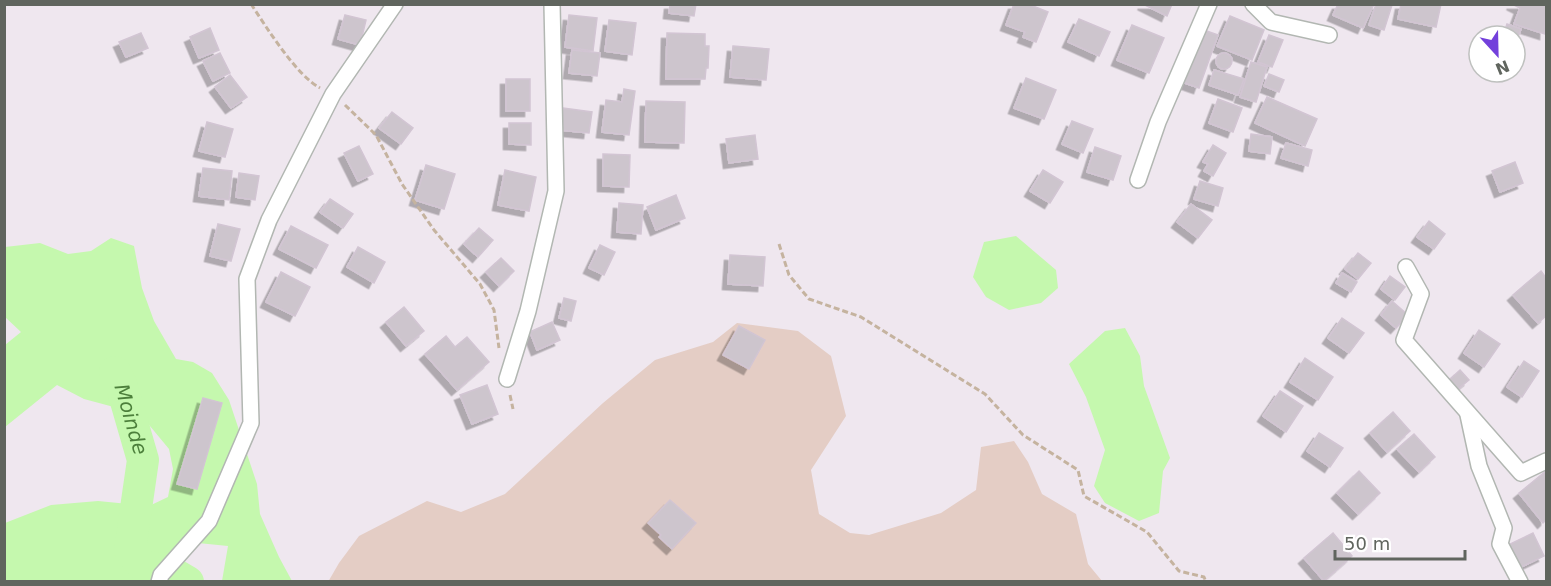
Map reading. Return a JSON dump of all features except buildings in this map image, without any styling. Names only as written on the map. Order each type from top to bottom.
[{"type":"street","points":[[159,582],[161,574],[209,521],[251,423],[247,279],[269,220],[333,94],[395,4]]},
{"type":"street","points":[[507,379],[528,311],[556,191],[552,4]]},
{"type":"street","points":[[1138,180],[1158,122],[1209,4]]},
{"type":"street","points":[[1253,4],[1271,22],[1329,35]]},
{"type":"street","points":[[1406,267],[1421,294],[1404,340],[1521,473],[1546,461]]},
{"type":"street","points":[[1467,412],[1479,466],[1504,528],[1500,544],[1520,582]]},
{"type":"path","points":[[251,4],[269,33],[302,73],[314,84],[333,94],[376,135],[402,184],[434,230],[480,284],[494,310],[499,350]]},
{"type":"path","points":[[779,244],[789,275],[809,299],[861,317],[985,394],[1023,435],[1078,470],[1084,496],[1147,532],[1179,571],[1204,577],[1206,582]]},
{"type":"path","points":[[507,379],[513,409]]},
{"type":"shaded area","points":[[1016,236],[1056,270],[1058,288],[1041,303],[1009,310],[986,297],[973,277],[984,242]]},
{"type":"shaded area","points":[[111,238],[134,246],[142,288],[154,321],[176,359],[193,362],[212,373],[229,400],[257,484],[260,514],[292,581],[222,581],[228,546],[198,543],[166,581],[5,581],[5,523],[51,505],[98,501],[149,506],[168,497],[173,469],[169,449],[140,414],[84,399],[57,385],[5,427],[5,345],[21,332],[5,317],[5,247],[40,243],[68,254],[91,251]]},
{"type":"shaded area","points":[[737,323],[798,331],[831,356],[846,416],[811,470],[819,514],[850,533],[869,535],[941,513],[976,490],[981,447],[1014,441],[1028,462],[1042,494],[1076,514],[1088,564],[1102,581],[328,582],[359,536],[427,501],[461,512],[505,494],[603,403],[655,360],[713,342]]},
{"type":"shaded area","points":[[1125,328],[1140,356],[1144,386],[1170,458],[1163,471],[1159,513],[1139,521],[1105,503],[1094,486],[1105,450],[1086,397],[1069,364],[1105,331]]},
{"type":"waterway","name":"Moinde","points":[[115,372],[121,384],[143,460],[130,550],[144,567],[166,569],[188,582]]}]
